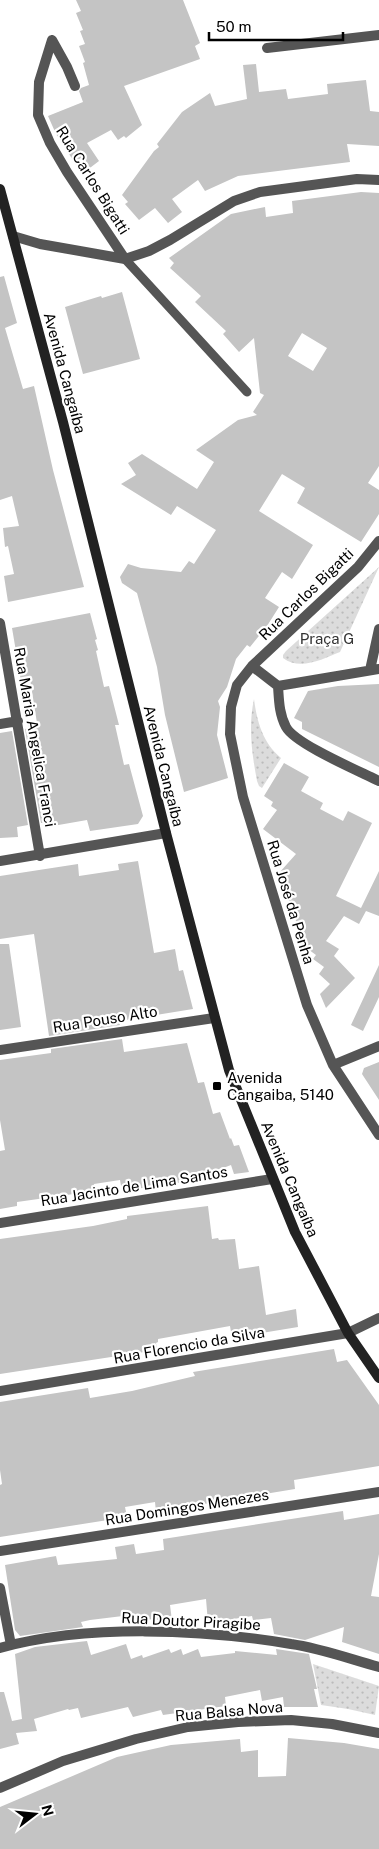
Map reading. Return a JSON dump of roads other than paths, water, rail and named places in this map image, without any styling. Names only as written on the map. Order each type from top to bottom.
[{"type":"main road","name":"Avenida Cangaíba","points":[[0,189],[63,422],[166,833],[228,1070],[295,1232],[348,1333],[379,1378]]},
{"type":"street","points":[[267,48],[379,35]]},
{"type":"street","name":"Rua Carlos Bigatti","points":[[75,86],[52,40],[39,82],[38,115],[50,143],[67,172],[125,259]]},
{"type":"street","name":"Rua Carlos Bigatti","points":[[13,236],[40,244],[125,259],[149,251],[170,240],[234,200],[260,192],[357,179],[379,180]]},
{"type":"street","name":"Rua Carlos Bigatti","points":[[252,666],[358,567],[379,541]]},
{"type":"street","name":"Rua Maria Angelica Franci","points":[[0,624],[40,856]]},
{"type":"street","points":[[252,666],[278,686],[375,670],[379,629]]},
{"type":"street","name":"Rua José da Penha","points":[[252,666],[237,685],[231,707],[230,734],[243,797],[307,1005],[333,1065],[379,1135]]},
{"type":"street","points":[[278,686],[280,714],[287,729],[300,741],[379,781]]},
{"type":"street","points":[[0,724],[18,721]]},
{"type":"street","points":[[0,861],[40,856],[166,833]]},
{"type":"street","name":"Rua Pouso Alto","points":[[0,1050],[214,1018]]},
{"type":"street","points":[[333,1065],[379,1046]]},
{"type":"street","name":"Rua Jacinto de Lima Santos","points":[[0,1223],[272,1179]]},
{"type":"street","name":"Rua Florencio da Silva","points":[[0,1391],[348,1333],[379,1318]]},
{"type":"street","name":"Rua Domingos Menezes","points":[[0,1551],[379,1492]]},
{"type":"street","points":[[0,1588],[11,1645]]},
{"type":"street","name":"Rua Doutor Piragibe","points":[[0,1648],[70,1635],[131,1631],[196,1634],[292,1644],[379,1667]]},
{"type":"street","name":"Rua Balsa Nova","points":[[0,1788],[64,1761],[136,1738],[188,1727],[238,1722],[291,1720],[332,1724],[379,1733]]},
{"type":"lane","points":[[125,259],[247,392]]},
{"type":"place","name":"Avenida Cangaiba, 5140","points":[[217,1086]]},
{"type":"park label","name":"Praça G","points":[[327,638]]}]
